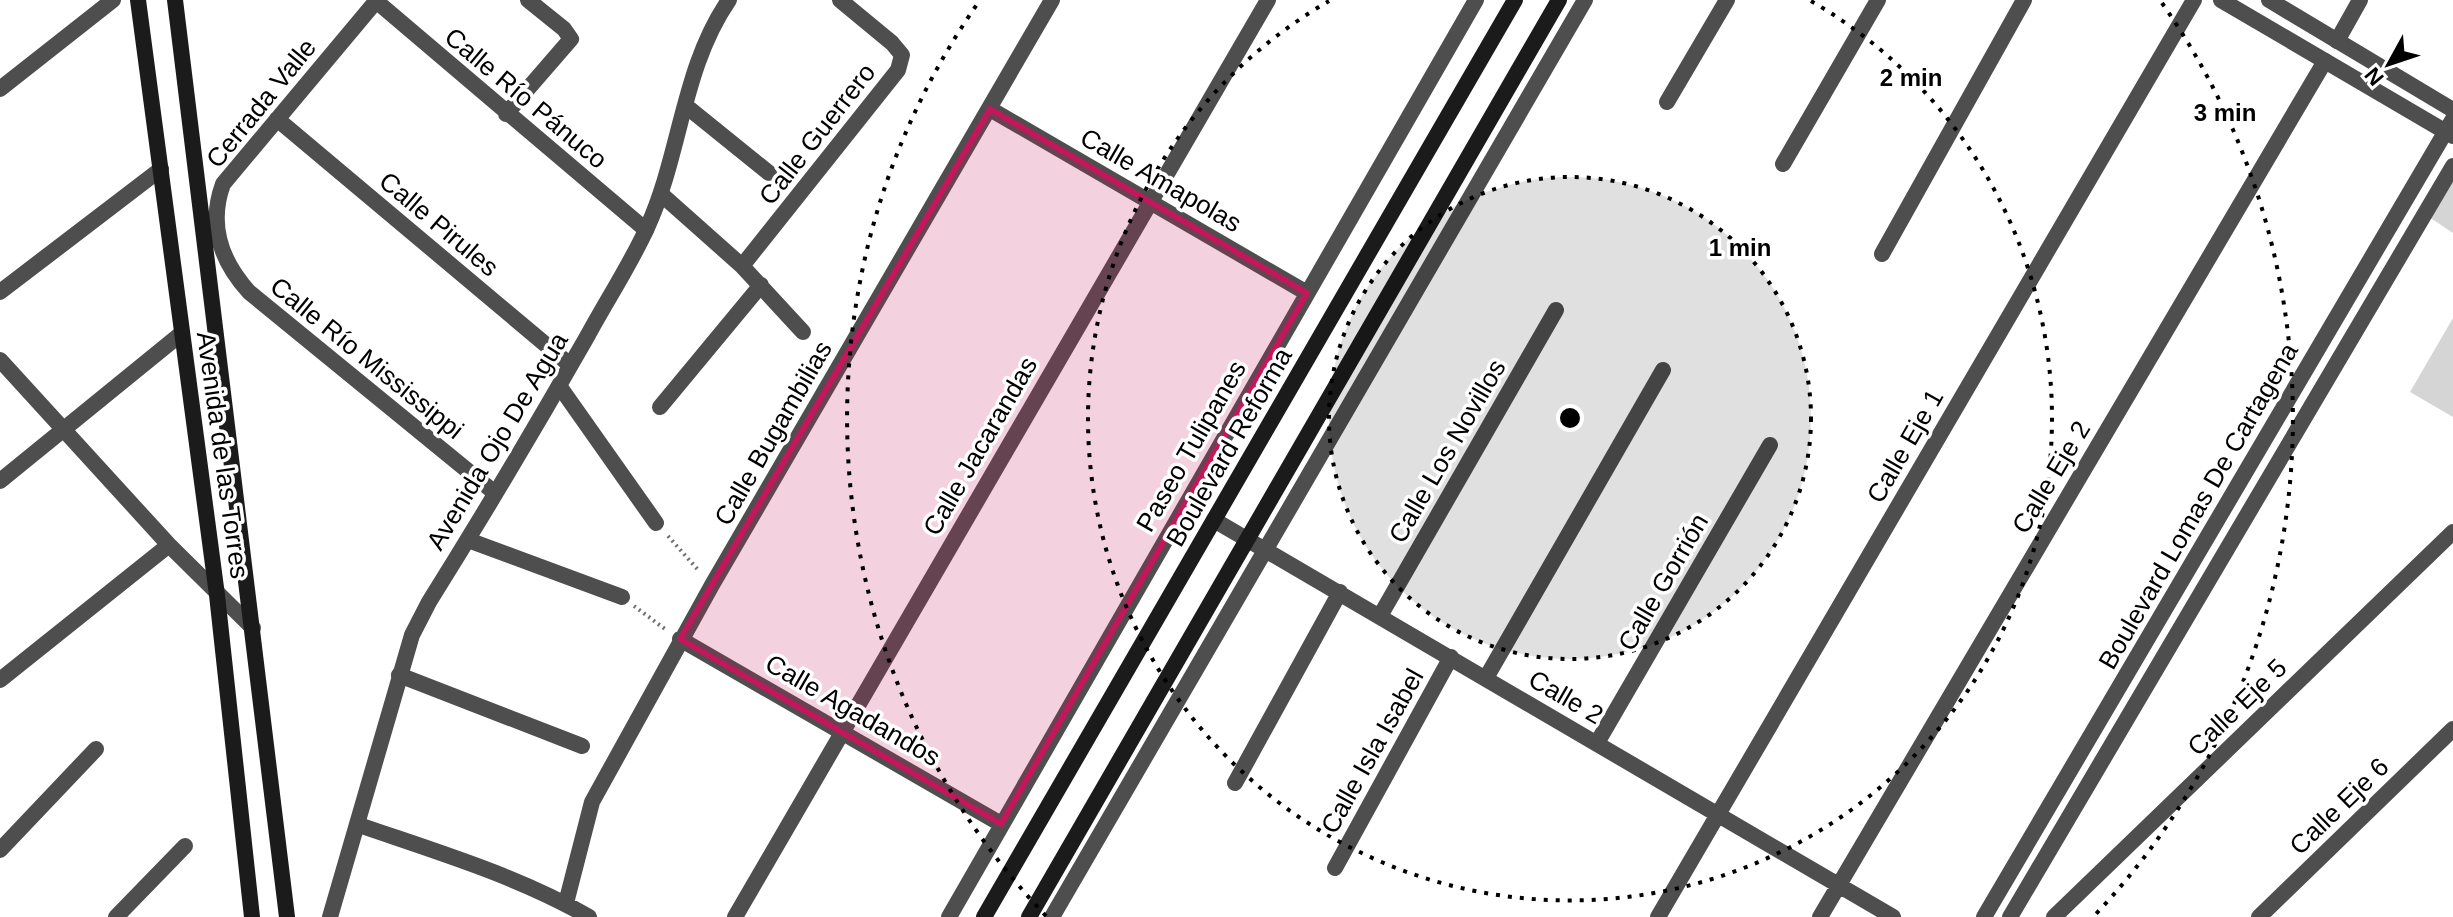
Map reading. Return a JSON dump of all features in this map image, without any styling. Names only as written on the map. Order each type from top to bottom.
[{"type":"main road","name":"Avenida de las Torres","points":[[138,0],[217,595],[252,917]]},
{"type":"main road","name":"Avenida de las Torres","points":[[175,0],[287,917]]},
{"type":"main road","name":"Boulevard Reforma","points":[[984,917],[1515,0]]},
{"type":"main road","points":[[1029,917],[1559,0]]},
{"type":"street","points":[[0,89],[113,0]]},
{"type":"street","points":[[506,114],[571,39],[564,29],[528,0]]},
{"type":"street","name":"Avenida Ojo De Agua","points":[[330,917],[412,635],[560,387],[646,230],[661,194],[695,66],[715,21],[729,0]]},
{"type":"street","name":"Calle Guerrero","points":[[742,266],[898,70],[902,55],[840,0]]},
{"type":"street","name":"Calle Bugambilias","points":[[566,903],[592,802],[680,639],[1052,0]]},
{"type":"street","name":"Calle Jacarandas","points":[[735,917],[1268,0]]},
{"type":"street","name":"Paseo Tulipanes","points":[[949,917],[1476,0]]},
{"type":"street","points":[[1052,917],[1585,0]]},
{"type":"street","points":[[1667,102],[1727,0]]},
{"type":"street","points":[[1783,164],[1878,0]]},
{"type":"street","points":[[1882,254],[2024,0]]},
{"type":"street","name":"Calle Eje 1","points":[[1658,917],[2194,0]]},
{"type":"street","points":[[2221,0],[2451,129]]},
{"type":"street","points":[[2269,0],[2453,110]]},
{"type":"street","points":[[2337,41],[2360,0]]},
{"type":"street","name":"Calle Río Pánuco","points":[[377,1],[506,114],[646,230]]},
{"type":"street","name":"Cerrada Valle","points":[[221,249],[216,202],[223,184],[377,1]]},
{"type":"street","name":"Calle Eje 2","points":[[1820,917],[2325,61]]},
{"type":"street","points":[[686,106],[769,173]]},
{"type":"street","name":"Calle Amapolas","points":[[990,109],[1307,293]]},
{"type":"street","name":"Calle Pirules","points":[[277,119],[570,365]]},
{"type":"street","name":"Boulevard Lomas De Cartagena","points":[[1984,917],[2451,129]]},
{"type":"street","name":"Boulevard Lomas De Cartagena","points":[[2010,917],[2453,166]]},
{"type":"street","points":[[0,292],[161,169]]},
{"type":"street","points":[[661,194],[742,266],[803,332]]},
{"type":"street","name":"Calle Río Mississippi","points":[[221,249],[232,274],[249,292],[495,493]]},
{"type":"street","points":[[660,407],[761,285]]},
{"type":"street","name":"Calle Los Novillos","points":[[1380,616],[1556,310]]},
{"type":"street","points":[[0,481],[182,333]]},
{"type":"street","points":[[0,360],[169,545],[253,628]]},
{"type":"street","points":[[1486,678],[1663,370]]},
{"type":"street","points":[[560,387],[656,523]]},
{"type":"street","name":"Calle Gorrión","points":[[1597,743],[1770,445]]},
{"type":"street","name":"Calle 2","points":[[1214,520],[1893,917]]},
{"type":"street","name":"Calle Eje 5","points":[[2054,917],[2453,532]]},
{"type":"street","points":[[468,540],[622,597]]},
{"type":"street","points":[[0,680],[169,545]]},
{"type":"street","points":[[1235,783],[1340,592]]},
{"type":"street","name":"Calle Agadandos","points":[[680,639],[1001,824]]},
{"type":"street","name":"Calle Isla Isabel","points":[[1335,868],[1451,657]]},
{"type":"street","points":[[399,675],[582,746]]},
{"type":"street","name":"Calle Eje 6","points":[[2259,917],[2453,729]]},
{"type":"street","points":[[0,850],[96,749]]},
{"type":"street","points":[[359,825],[464,861],[566,903],[589,917]]},
{"type":"street","points":[[116,917],[185,846]]},
{"type":"path","points":[[656,523],[712,585]]},
{"type":"path","points":[[622,597],[680,639]]},
{"type":"highlighted area","points":[[990,109],[1307,293],[1001,824],[680,639]]},
{"type":"shaded area","points":[[2453,174],[2453,233],[2429,217]]},
{"type":"shaded area","points":[[2453,318],[2453,417],[2410,392]]}]
